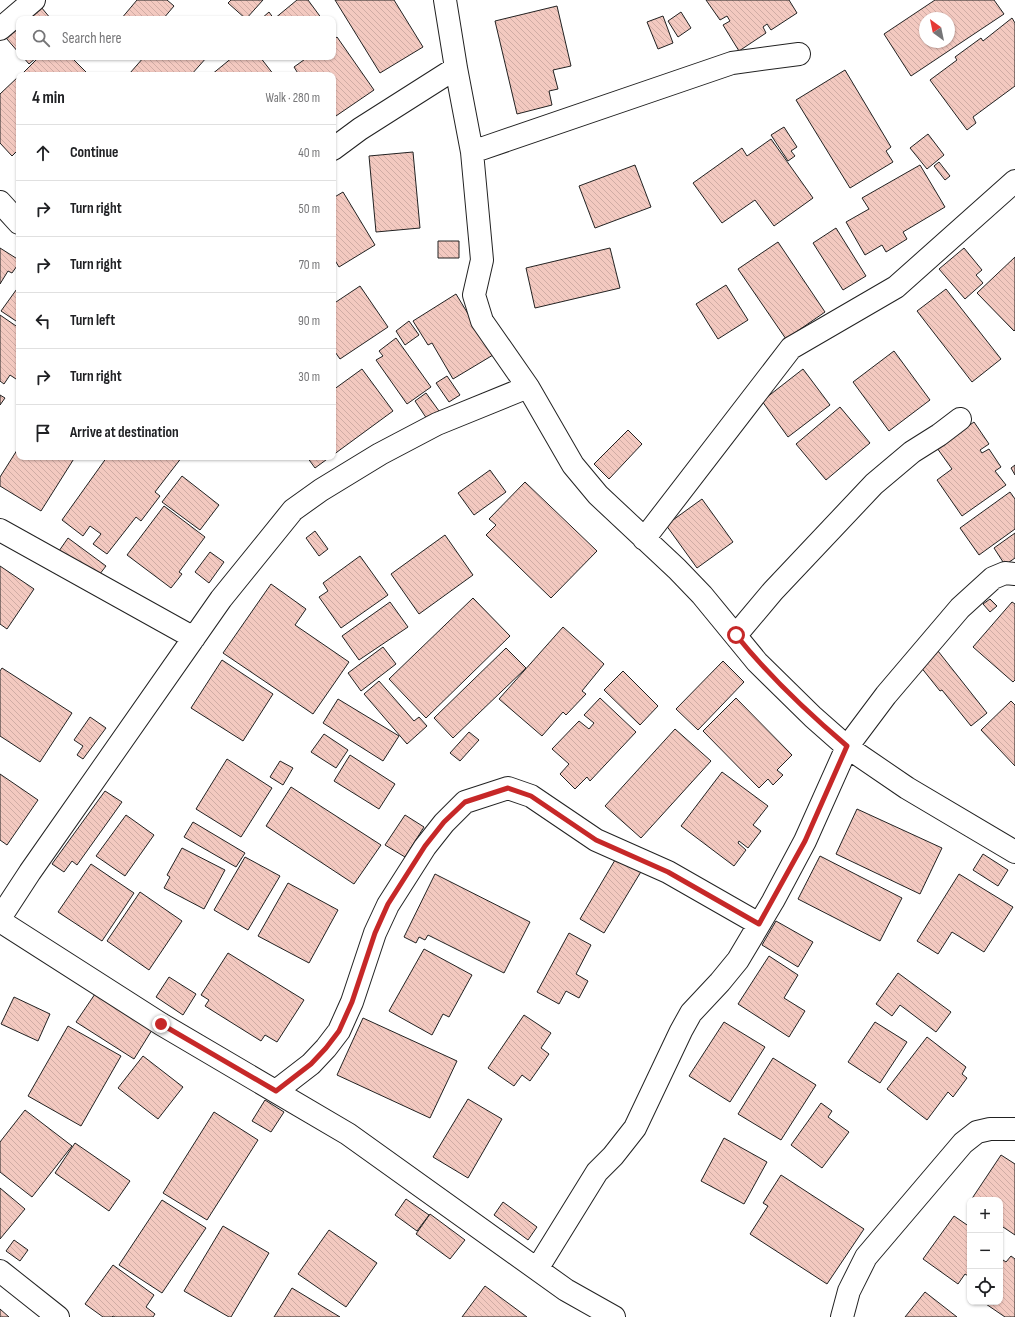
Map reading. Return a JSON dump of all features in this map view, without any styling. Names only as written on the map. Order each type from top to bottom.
[{"type":"street","points":[[0,29],[34,0]]},
{"type":"street","points":[[445,0],[472,152],[482,260],[474,295],[482,322],[528,387],[573,465],[598,495],[677,569],[702,595],[757,662],[813,717],[847,746],[908,788],[1015,852]]},
{"type":"street","points":[[472,152],[732,64],[799,54]]},
{"type":"street","points":[[336,147],[360,128],[456,68]]},
{"type":"street","points":[[644,539],[790,348],[896,287],[1015,180]]},
{"type":"street","points":[[0,202],[16,220]]},
{"type":"street","points":[[0,918],[30,872],[221,599],[294,510],[321,490],[380,454],[437,424],[528,387]]},
{"type":"street","points":[[736,635],[773,591],[874,484],[912,452],[939,435],[960,419]]},
{"type":"street","points":[[0,530],[194,638]]},
{"type":"street","points":[[537,1269],[597,1172],[613,1156],[635,1128],[691,1013],[738,960],[805,841],[847,746],[886,695],[960,608],[993,578],[1005,572],[1015,574]]},
{"type":"street","points":[[276,1091],[311,1064],[339,1031],[352,1002],[375,933],[388,904],[425,846],[444,822],[465,802],[508,788],[531,796],[596,840],[668,872],[759,924]]},
{"type":"street","points":[[0,921],[161,1024],[348,1134],[566,1290],[614,1317]]},
{"type":"street","points":[[842,1317],[849,1291],[866,1257],[963,1143],[977,1132],[990,1129],[1015,1129]]},
{"type":"street","points":[[0,1271],[58,1317]]},
{"type":"building","points":[[137,0],[167,0],[174,6],[166,16],[124,16]]},
{"type":"building","points":[[231,0],[263,0],[249,16],[243,16],[228,3]]},
{"type":"building","points":[[297,0],[308,0],[320,16],[278,16]]},
{"type":"building","points":[[335,0],[394,0],[423,47],[380,73]]},
{"type":"building","points":[[706,0],[789,0],[797,13],[771,30],[767,24],[763,27],[766,33],[739,51],[723,25],[730,21],[727,16],[720,20]]},
{"type":"building","points":[[935,0],[994,0],[1004,14],[955,47],[955,12],[919,12],[919,48],[953,48],[911,76],[884,34]]},
{"type":"building","points":[[36,1],[48,16],[18,16]]},
{"type":"building","points":[[557,6],[571,66],[553,70],[558,89],[549,91],[552,105],[517,114],[495,21]]},
{"type":"building","points":[[269,12],[272,16],[264,16]]},
{"type":"building","points":[[681,12],[691,28],[678,37],[668,21]]},
{"type":"building","points":[[663,16],[673,43],[658,49],[647,22]]},
{"type":"building","points":[[16,18],[16,50],[0,31]]},
{"type":"building","points":[[1012,18],[1015,23],[1015,86],[973,117],[976,123],[967,130],[930,80],[957,60],[955,57],[981,38],[983,41]]},
{"type":"building","points":[[337,37],[374,90],[336,116],[336,72],[297,72],[294,67],[304,60],[336,60]]},
{"type":"building","points":[[26,60],[34,60],[29,64]]},
{"type":"building","points":[[36,60],[74,60],[86,72],[24,72]]},
{"type":"building","points":[[141,60],[204,60],[194,72],[131,72]]},
{"type":"building","points":[[229,60],[262,60],[272,72],[215,72]]},
{"type":"building","points":[[845,70],[891,147],[886,151],[893,162],[850,188],[796,100]]},
{"type":"building","points":[[16,79],[16,152],[12,156],[0,143],[0,94]]},
{"type":"building","points":[[784,127],[797,147],[791,151],[795,156],[788,161],[771,135]]},
{"type":"building","points":[[928,134],[944,155],[927,169],[910,148]]},
{"type":"building","points":[[771,139],[813,198],[774,226],[755,200],[722,223],[693,183],[742,148],[747,156]]},
{"type":"building","points":[[413,152],[420,228],[376,232],[369,156]]},
{"type":"building","points":[[939,162],[950,176],[945,180],[934,166]]},
{"type":"building","points":[[635,165],[651,207],[595,228],[579,186]]},
{"type":"building","points":[[920,165],[945,207],[903,232],[907,239],[886,252],[882,245],[865,255],[846,222],[869,209],[862,198]]},
{"type":"building","points":[[343,192],[375,245],[339,267],[336,262],[336,196]]},
{"type":"building","points":[[836,228],[866,276],[843,290],[813,243]]},
{"type":"building","points":[[438,241],[459,241],[459,258],[438,258]]},
{"type":"building","points":[[778,242],[825,312],[786,339],[738,269]]},
{"type":"building","points":[[0,248],[16,258],[16,267],[12,273],[8,271],[0,284]]},
{"type":"building","points":[[610,248],[620,288],[535,308],[526,268]]},
{"type":"building","points":[[964,248],[982,270],[976,275],[983,283],[965,299],[939,269]]},
{"type":"building","points":[[1015,257],[1015,330],[1014,331],[977,293]]},
{"type":"building","points":[[726,285],[748,320],[718,339],[696,304]]},
{"type":"building","points":[[360,286],[388,327],[340,359],[336,353],[336,302]]},
{"type":"building","points":[[946,289],[1001,359],[972,382],[917,311]]},
{"type":"building","points":[[16,290],[16,321],[1,311]]},
{"type":"building","points":[[456,294],[493,355],[453,379],[432,343],[428,345],[413,321]]},
{"type":"building","points":[[0,315],[16,326],[16,379],[10,375],[4,384],[0,381]]},
{"type":"building","points":[[409,321],[419,335],[405,345],[396,331]]},
{"type":"building","points":[[396,338],[431,387],[407,404],[376,360],[383,356],[379,351]]},
{"type":"building","points":[[894,351],[930,400],[889,431],[853,382]]},
{"type":"building","points":[[362,369],[393,411],[336,453],[336,388]]},
{"type":"building","points":[[803,369],[830,405],[788,437],[762,401]]},
{"type":"building","points":[[447,376],[460,395],[449,402],[436,383]]},
{"type":"building","points":[[426,393],[439,411],[427,419],[415,401]]},
{"type":"building","points":[[0,395],[5,398],[0,405]]},
{"type":"building","points":[[840,407],[870,443],[826,480],[796,444]]},
{"type":"building","points":[[974,422],[989,444],[980,450],[982,453],[989,449],[1001,467],[995,471],[1006,485],[962,516],[937,480],[952,469],[937,448]]},
{"type":"building","points":[[628,430],[642,444],[609,479],[594,464]]},
{"type":"building","points":[[16,452],[16,460],[73,460],[41,511],[0,486],[0,477]]},
{"type":"building","points":[[105,460],[180,460],[155,492],[160,496],[141,521],[136,517],[107,554],[93,544],[101,534],[90,526],[83,536],[62,520]]},
{"type":"building","points":[[309,460],[326,460],[315,468]]},
{"type":"building","points":[[1015,465],[1015,475],[1011,468]]},
{"type":"building","points":[[490,470],[506,492],[474,515],[458,493]]},
{"type":"building","points":[[182,476],[219,505],[200,530],[162,502]]},
{"type":"building","points":[[525,482],[597,551],[551,598],[486,535],[496,525],[489,519]]},
{"type":"building","points":[[1010,492],[1015,499],[1015,529],[979,555],[960,528]]},
{"type":"building","points":[[702,499],[733,542],[697,568],[666,525]]},
{"type":"building","points":[[164,506],[205,537],[179,572],[182,574],[171,588],[127,555]]},
{"type":"building","points":[[315,531],[328,549],[319,556],[306,538]]},
{"type":"building","points":[[1015,533],[1015,558],[1005,565],[994,548]]},
{"type":"building","points":[[445,535],[473,575],[419,614],[391,574]]},
{"type":"building","points":[[68,538],[106,566],[96,579],[59,551]]},
{"type":"building","points":[[210,552],[224,562],[209,583],[195,572]]},
{"type":"building","points":[[360,556],[388,595],[341,628],[319,597],[328,591],[323,583]]},
{"type":"building","points":[[0,566],[34,589],[7,629],[0,624]]},
{"type":"building","points":[[271,584],[306,609],[295,625],[349,662],[313,714],[223,653]]},
{"type":"building","points":[[473,598],[510,636],[426,718],[389,679]]},
{"type":"building","points":[[990,599],[997,606],[990,612],[983,604]]},
{"type":"building","points":[[390,602],[408,627],[359,660],[342,636]]},
{"type":"building","points":[[1012,602],[1015,604],[1015,680],[1013,682],[973,647]]},
{"type":"building","points":[[563,627],[604,664],[582,691],[586,694],[566,715],[563,712],[542,736],[499,699]]},
{"type":"building","points":[[383,647],[396,664],[361,691],[348,673]]},
{"type":"building","points":[[506,648],[526,668],[453,738],[434,718]]},
{"type":"building","points":[[938,651],[987,713],[971,726],[942,690],[940,691],[920,666]]},
{"type":"building","points":[[222,660],[273,694],[243,741],[191,708]]},
{"type":"building","points":[[723,661],[744,682],[698,730],[676,709]]},
{"type":"building","points":[[2,668],[72,713],[40,762],[0,736],[0,671]]},
{"type":"building","points":[[623,671],[658,706],[640,725],[604,690]]},
{"type":"building","points":[[379,681],[414,721],[419,717],[427,726],[407,744],[364,694]]},
{"type":"building","points":[[600,698],[636,732],[590,781],[587,777],[575,789],[560,774],[569,764],[552,749],[579,721],[589,729],[594,723],[584,715]]},
{"type":"building","points":[[736,698],[792,755],[777,770],[783,775],[773,785],[768,779],[759,788],[703,731]]},
{"type":"building","points":[[338,699],[399,736],[383,761],[323,723]]},
{"type":"building","points":[[1011,701],[1015,705],[1015,766],[981,730]]},
{"type":"building","points":[[90,717],[106,728],[83,759],[77,755],[83,746],[74,740]]},
{"type":"building","points":[[675,729],[711,761],[641,838],[605,806]]},
{"type":"building","points":[[469,732],[479,740],[460,761],[450,753]]},
{"type":"building","points":[[324,734],[348,750],[336,768],[311,752]]},
{"type":"building","points":[[350,755],[395,784],[379,809],[334,781]]},
{"type":"building","points":[[227,759],[272,788],[241,837],[196,809]]},
{"type":"building","points":[[280,761],[293,768],[283,785],[270,777]]},
{"type":"building","points":[[722,772],[768,806],[753,825],[761,831],[748,848],[739,841],[738,843],[746,850],[734,866],[681,826]]},
{"type":"building","points":[[0,774],[38,800],[7,845],[0,840]]},
{"type":"building","points":[[291,787],[381,845],[354,884],[266,826]]},
{"type":"building","points":[[105,791],[122,802],[77,865],[72,861],[64,872],[52,864]]},
{"type":"building","points":[[857,809],[942,848],[920,894],[836,854]]},
{"type":"building","points":[[126,815],[154,835],[125,876],[96,856]]},
{"type":"building","points":[[405,815],[424,827],[405,857],[385,845]]},
{"type":"building","points":[[193,822],[245,853],[236,867],[184,837]]},
{"type":"building","points":[[182,848],[225,870],[204,909],[164,888],[170,877],[167,875]]},
{"type":"building","points":[[983,854],[1008,870],[998,886],[973,870]]},
{"type":"building","points":[[618,855],[642,870],[604,933],[580,919]]},
{"type":"building","points":[[820,856],[902,898],[880,941],[798,899]]},
{"type":"building","points":[[245,857],[280,876],[248,930],[214,910]]},
{"type":"building","points":[[91,864],[134,893],[102,941],[58,912]]},
{"type":"building","points":[[435,874],[530,922],[504,973],[428,935],[425,940],[419,937],[416,943],[404,937]]},
{"type":"building","points":[[959,874],[1013,907],[984,952],[952,932],[938,954],[917,941]]},
{"type":"building","points":[[288,883],[338,910],[309,963],[258,936]]},
{"type":"building","points":[[140,892],[182,921],[149,970],[107,941]]},
{"type":"building","points":[[776,921],[813,942],[798,967],[762,945]]},
{"type":"building","points":[[569,933],[591,945],[576,974],[588,981],[579,998],[566,991],[559,1004],[537,992]]},
{"type":"building","points":[[424,949],[472,975],[449,1017],[443,1014],[432,1035],[389,1011]]},
{"type":"building","points":[[228,953],[304,1000],[277,1042],[265,1035],[261,1041],[205,1006],[209,1000],[201,995]]},
{"type":"building","points":[[769,956],[798,975],[784,998],[805,1011],[789,1037],[738,1004]]},
{"type":"building","points":[[898,973],[951,1012],[936,1032],[900,1005],[892,1016],[876,1004]]},
{"type":"building","points":[[169,977],[196,994],[183,1015],[156,997]]},
{"type":"building","points":[[95,994],[152,1030],[134,1059],[76,1022]]},
{"type":"building","points":[[14,997],[50,1014],[38,1041],[1,1024]]},
{"type":"building","points":[[524,1015],[551,1033],[541,1048],[549,1054],[530,1081],[522,1075],[514,1086],[488,1068]]},
{"type":"building","points":[[363,1018],[457,1061],[430,1118],[337,1075]]},
{"type":"building","points":[[724,1022],[765,1047],[730,1102],[689,1076]]},
{"type":"building","points":[[875,1022],[907,1042],[880,1083],[848,1062]]},
{"type":"building","points":[[68,1026],[121,1056],[81,1126],[28,1096]]},
{"type":"building","points":[[927,1037],[966,1067],[962,1074],[967,1078],[953,1097],[948,1092],[927,1120],[887,1089]]},
{"type":"building","points":[[143,1056],[183,1087],[158,1119],[118,1088]]},
{"type":"building","points":[[773,1058],[816,1085],[781,1140],[738,1114]]},
{"type":"building","points":[[468,1099],[502,1119],[468,1178],[433,1157]]},
{"type":"building","points":[[265,1100],[284,1112],[271,1132],[252,1121]]},
{"type":"building","points":[[821,1103],[832,1111],[828,1117],[849,1132],[822,1168],[791,1145]]},
{"type":"building","points":[[25,1110],[72,1146],[32,1197],[0,1172],[0,1142]]},
{"type":"building","points":[[214,1112],[258,1140],[207,1220],[163,1193]]},
{"type":"building","points":[[724,1138],[767,1162],[744,1204],[701,1181]]},
{"type":"building","points":[[75,1143],[130,1181],[109,1211],[55,1173]]},
{"type":"building","points":[[1001,1155],[1015,1164],[1015,1235],[1003,1227],[1003,1197],[973,1197]]},
{"type":"building","points":[[781,1175],[864,1229],[827,1284],[750,1234],[768,1206],[763,1203]]},
{"type":"building","points":[[0,1188],[25,1209],[0,1239]]},
{"type":"building","points":[[406,1199],[429,1215],[417,1231],[395,1215]]},
{"type":"building","points":[[162,1200],[206,1228],[162,1293],[119,1265]]},
{"type":"building","points":[[503,1202],[537,1227],[528,1240],[494,1215]]},
{"type":"building","points":[[430,1214],[465,1240],[450,1259],[416,1234]]},
{"type":"building","points":[[954,1216],[967,1225],[967,1275],[965,1274],[958,1284],[923,1259]]},
{"type":"building","points":[[223,1226],[269,1253],[231,1317],[184,1291]]},
{"type":"building","points":[[329,1230],[377,1263],[346,1307],[298,1274]]},
{"type":"building","points":[[14,1240],[28,1250],[20,1261],[6,1251]]},
{"type":"building","points":[[1011,1256],[1015,1259],[1015,1317],[1005,1317],[987,1305],[1003,1305],[1003,1260],[1006,1262]]},
{"type":"building","points":[[113,1265],[154,1295],[146,1307],[155,1314],[153,1317],[103,1317],[85,1304]]},
{"type":"building","points":[[485,1286],[527,1317],[462,1317]]},
{"type":"building","points":[[292,1288],[340,1317],[274,1317]]},
{"type":"building","points":[[925,1292],[957,1317],[905,1317]]},
{"type":"building","points":[[0,1309],[9,1317],[0,1317]]},
{"type":"route","points":[[161,1024],[276,1091],[311,1064],[339,1031],[352,1002],[375,933],[388,904],[425,846],[444,822],[465,802],[508,788],[531,796],[596,840],[668,872],[759,924],[805,841],[847,746],[813,717],[757,662],[736,635]]}]
